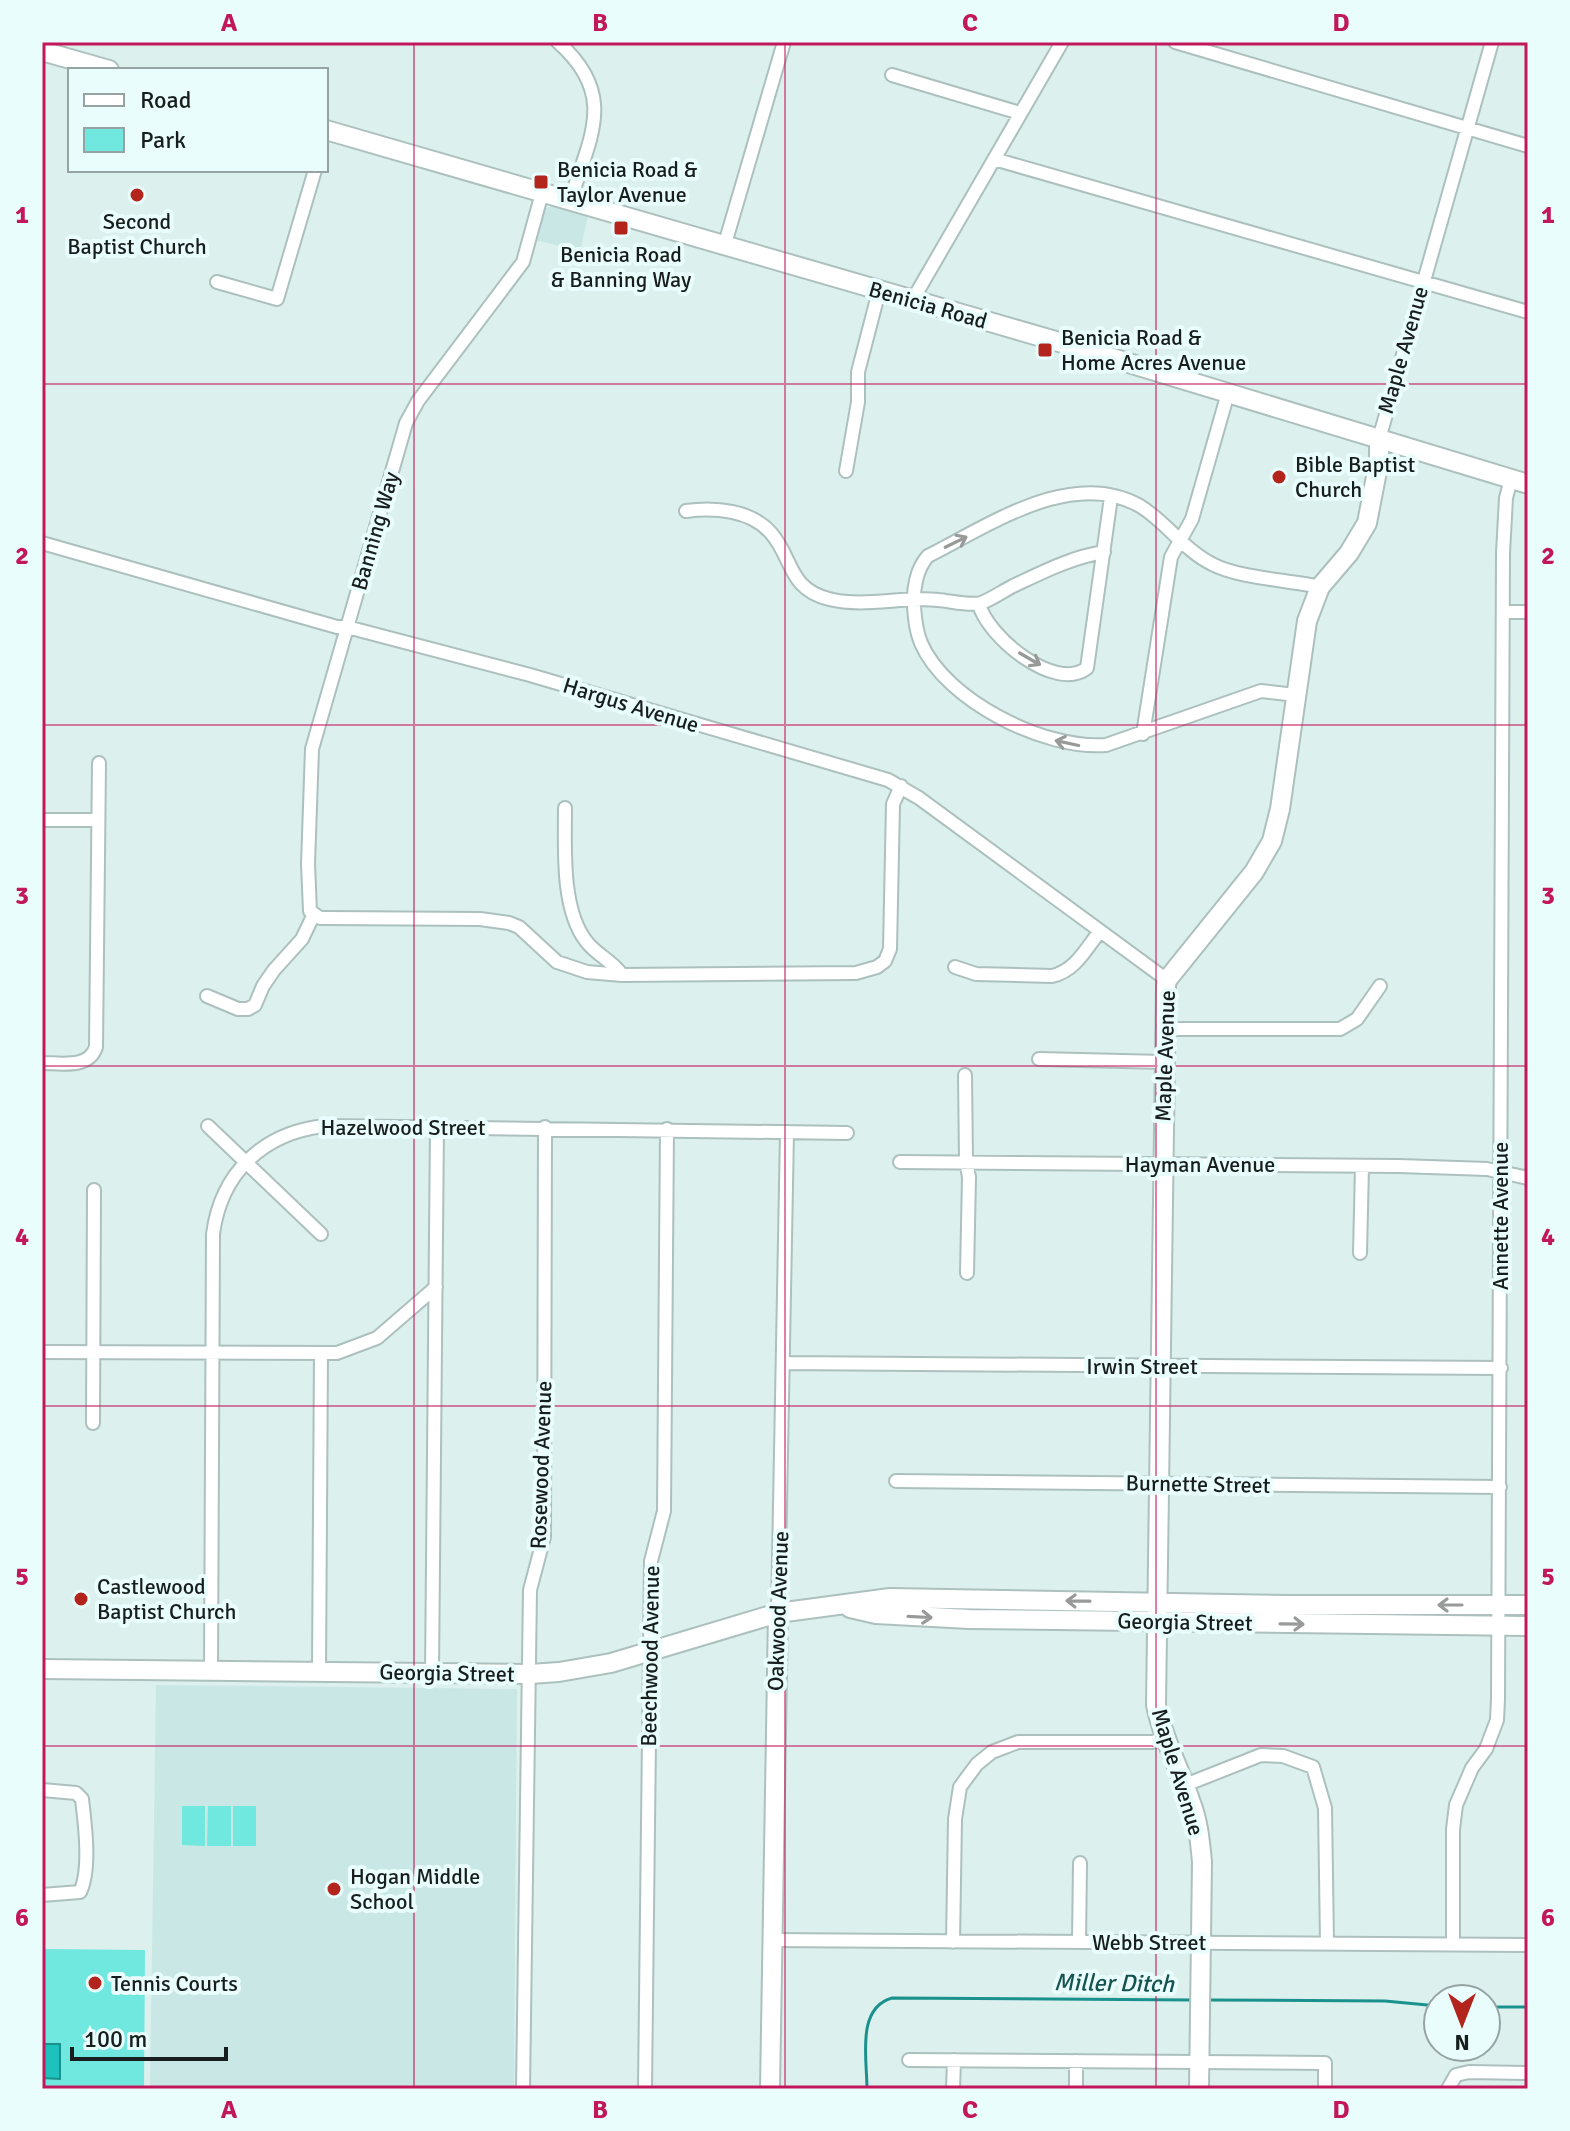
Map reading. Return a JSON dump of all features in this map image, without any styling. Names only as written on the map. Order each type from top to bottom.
[{"type":"main road","points":[[42,51],[102,68]]},
{"type":"main road","name":"Benicia Road","points":[[328,133],[1066,344],[1519,482]]},
{"type":"main road","name":"Maple Avenue","points":[[1199,2089],[1199,1831],[1185,1785],[1164,1739],[1156,1705],[1167,980],[1254,872],[1272,841],[1280,809],[1307,621],[1320,587],[1349,553],[1367,523],[1379,461],[1379,439]]},
{"type":"main road","name":"Georgia Street","points":[[42,1669],[530,1674],[583,1669],[778,1613],[890,1598],[1528,1605]]},
{"type":"main road","name":"Georgia Street","points":[[843,1606],[876,1614],[969,1619],[1528,1626]]},
{"type":"main road","name":"Oakwood Avenue","points":[[770,2089],[778,1613]]},
{"type":"street","points":[[558,42],[589,80],[595,109],[588,146],[570,201]]},
{"type":"street","points":[[724,247],[784,42]]},
{"type":"street","points":[[912,301],[1062,42]]},
{"type":"street","points":[[1175,42],[1528,146]]},
{"type":"street","name":"Maple Avenue","points":[[1379,439],[1492,42]]},
{"type":"street","points":[[892,75],[1020,113]]},
{"type":"street","points":[[994,159],[1528,312]]},
{"type":"street","points":[[217,282],[277,299],[314,172]]},
{"type":"street","name":"Banning Way","points":[[311,910],[308,808],[312,749],[406,423],[418,401],[519,270],[527,255],[542,193]]},
{"type":"street","points":[[846,471],[858,402],[858,372],[879,291]]},
{"type":"street","points":[[1143,734],[1171,557],[1192,519],[1228,393]]},
{"type":"street","name":"Annette Avenue","points":[[1453,1944],[1453,1829],[1456,1805],[1472,1768],[1486,1749],[1497,1720],[1503,612],[1506,498],[1519,482]]},
{"type":"street","points":[[1295,695],[1261,691],[1106,745],[1066,743],[1024,729],[974,702],[953,684],[922,646],[916,627],[914,599],[920,565],[928,556],[1051,497],[1076,493],[1111,497],[1139,506],[1212,564],[1231,571],[1320,587]]},
{"type":"street","points":[[979,604],[989,627],[1032,662],[1059,674],[1078,675],[1087,668],[1111,497]]},
{"type":"street","points":[[686,511],[724,510],[761,525],[772,534],[799,582],[831,600],[901,602],[914,599],[979,604],[1053,567],[1104,552]]},
{"type":"street","name":"Hargus Avenue","points":[[42,543],[337,627],[347,627],[530,675],[901,786],[1167,980]]},
{"type":"street","points":[[1503,612],[1528,612]]},
{"type":"street","points":[[42,1063],[85,1061],[93,1055],[98,1034],[99,763]]},
{"type":"street","points":[[207,996],[238,1009],[255,1005],[274,970],[295,950],[311,910],[326,918],[464,919],[509,923],[519,927],[557,962],[587,972],[622,975],[856,973],[877,967],[885,961],[890,949],[893,804],[901,786]]},
{"type":"street","points":[[565,808],[565,875],[573,911],[586,942],[615,964],[622,975]]},
{"type":"street","points":[[42,820],[98,820]]},
{"type":"street","points":[[955,967],[976,974],[1061,974],[1100,931]]},
{"type":"street","points":[[1165,1029],[1340,1029],[1357,1019],[1380,986]]},
{"type":"street","points":[[1039,1059],[1164,1062]]},
{"type":"street","points":[[965,1075],[969,1177],[967,1273]]},
{"type":"street","points":[[208,1126],[321,1234]]},
{"type":"street","points":[[432,1673],[437,1126]]},
{"type":"street","name":"Hazelwood Street","points":[[211,1671],[213,1234],[222,1197],[238,1171],[268,1143],[305,1128],[437,1126],[847,1133]]},
{"type":"street","name":"Rosewood Avenue","points":[[523,2089],[530,1590],[544,1537],[545,1127]]},
{"type":"street","name":"Beechwood Avenue","points":[[645,2089],[651,1561],[664,1511],[667,1129]]},
{"type":"street","name":"Oakwood Avenue","points":[[778,1613],[787,1132]]},
{"type":"street","name":"Hayman Avenue","points":[[900,1162],[1362,1166],[1500,1171],[1528,1178]]},
{"type":"street","points":[[1360,1253],[1362,1166]]},
{"type":"street","points":[[93,1423],[94,1190]]},
{"type":"street","points":[[42,1352],[337,1353],[377,1338],[436,1287]]},
{"type":"street","points":[[319,1672],[321,1353]]},
{"type":"street","name":"Irwin Street","points":[[783,1363],[1501,1368]]},
{"type":"street","name":"Burnette Street","points":[[896,1481],[1500,1487]]},
{"type":"street","points":[[953,1942],[955,1819],[960,1787],[977,1764],[992,1752],[1018,1742],[1152,1742],[1164,1739]]},
{"type":"street","points":[[1185,1785],[1261,1755],[1283,1756],[1313,1767],[1325,1808],[1327,1943]]},
{"type":"street","points":[[42,1790],[76,1793],[82,1799],[85,1865],[84,1884],[80,1892],[42,1895]]},
{"type":"street","points":[[1079,1942],[1080,1863]]},
{"type":"street","name":"Webb Street","points":[[771,1940],[1528,1945]]},
{"type":"street","points":[[909,2060],[1325,2063],[1325,2089]]},
{"type":"street","points":[[953,2089],[954,2060]]},
{"type":"street","points":[[1076,2061],[1076,2089]]},
{"type":"street","points":[[1448,2088],[1456,2075],[1469,2072],[1528,2073]]},
{"type":"shaded area","points":[[555,205],[588,215],[580,251],[535,240],[542,210]]},
{"type":"shaded area","name":"Hogan Middle School","points":[[156,1685],[517,1689],[514,2089],[150,2089]]},
{"type":"shaded area","points":[[42,2044],[60,2044],[60,2079],[42,2078]]},
{"type":"green space","points":[[182,1806],[205,1806],[205,1846],[182,1845]]},
{"type":"green space","points":[[208,1806],[231,1806],[231,1846],[207,1846]]},
{"type":"green space","points":[[233,1806],[256,1806],[256,1846],[233,1846]]},
{"type":"green space","points":[[42,1949],[145,1950],[144,2089],[42,2089]]},
{"type":"waterway","name":"Miller Ditch","points":[[867,2089],[865,2050],[868,2023],[873,2012],[892,1998],[1193,2000]]},
{"type":"waterway","name":"Miller Ditch","points":[[1208,2000],[1385,2001],[1422,2004]]},
{"type":"waterway","name":"Miller Ditch","points":[[1502,2007],[1528,2007]]},
{"type":"place","name":"Benicia Road & Taylor Avenue","points":[[541,182]]},
{"type":"place","name":"Second Baptist Church","points":[[137,195]]},
{"type":"place","name":"Benicia Road & Banning Way","points":[[621,228]]},
{"type":"place","name":"Benicia Road & Home Acres Avenue","points":[[1045,350]]},
{"type":"place","name":"Bible Baptist Church","points":[[1279,477]]},
{"type":"place","name":"Castlewood Baptist Church","points":[[81,1599]]},
{"type":"place","name":"Hogan Middle School","points":[[334,1889]]},
{"type":"place","name":"Tennis Courts","points":[[95,1983]]}]
